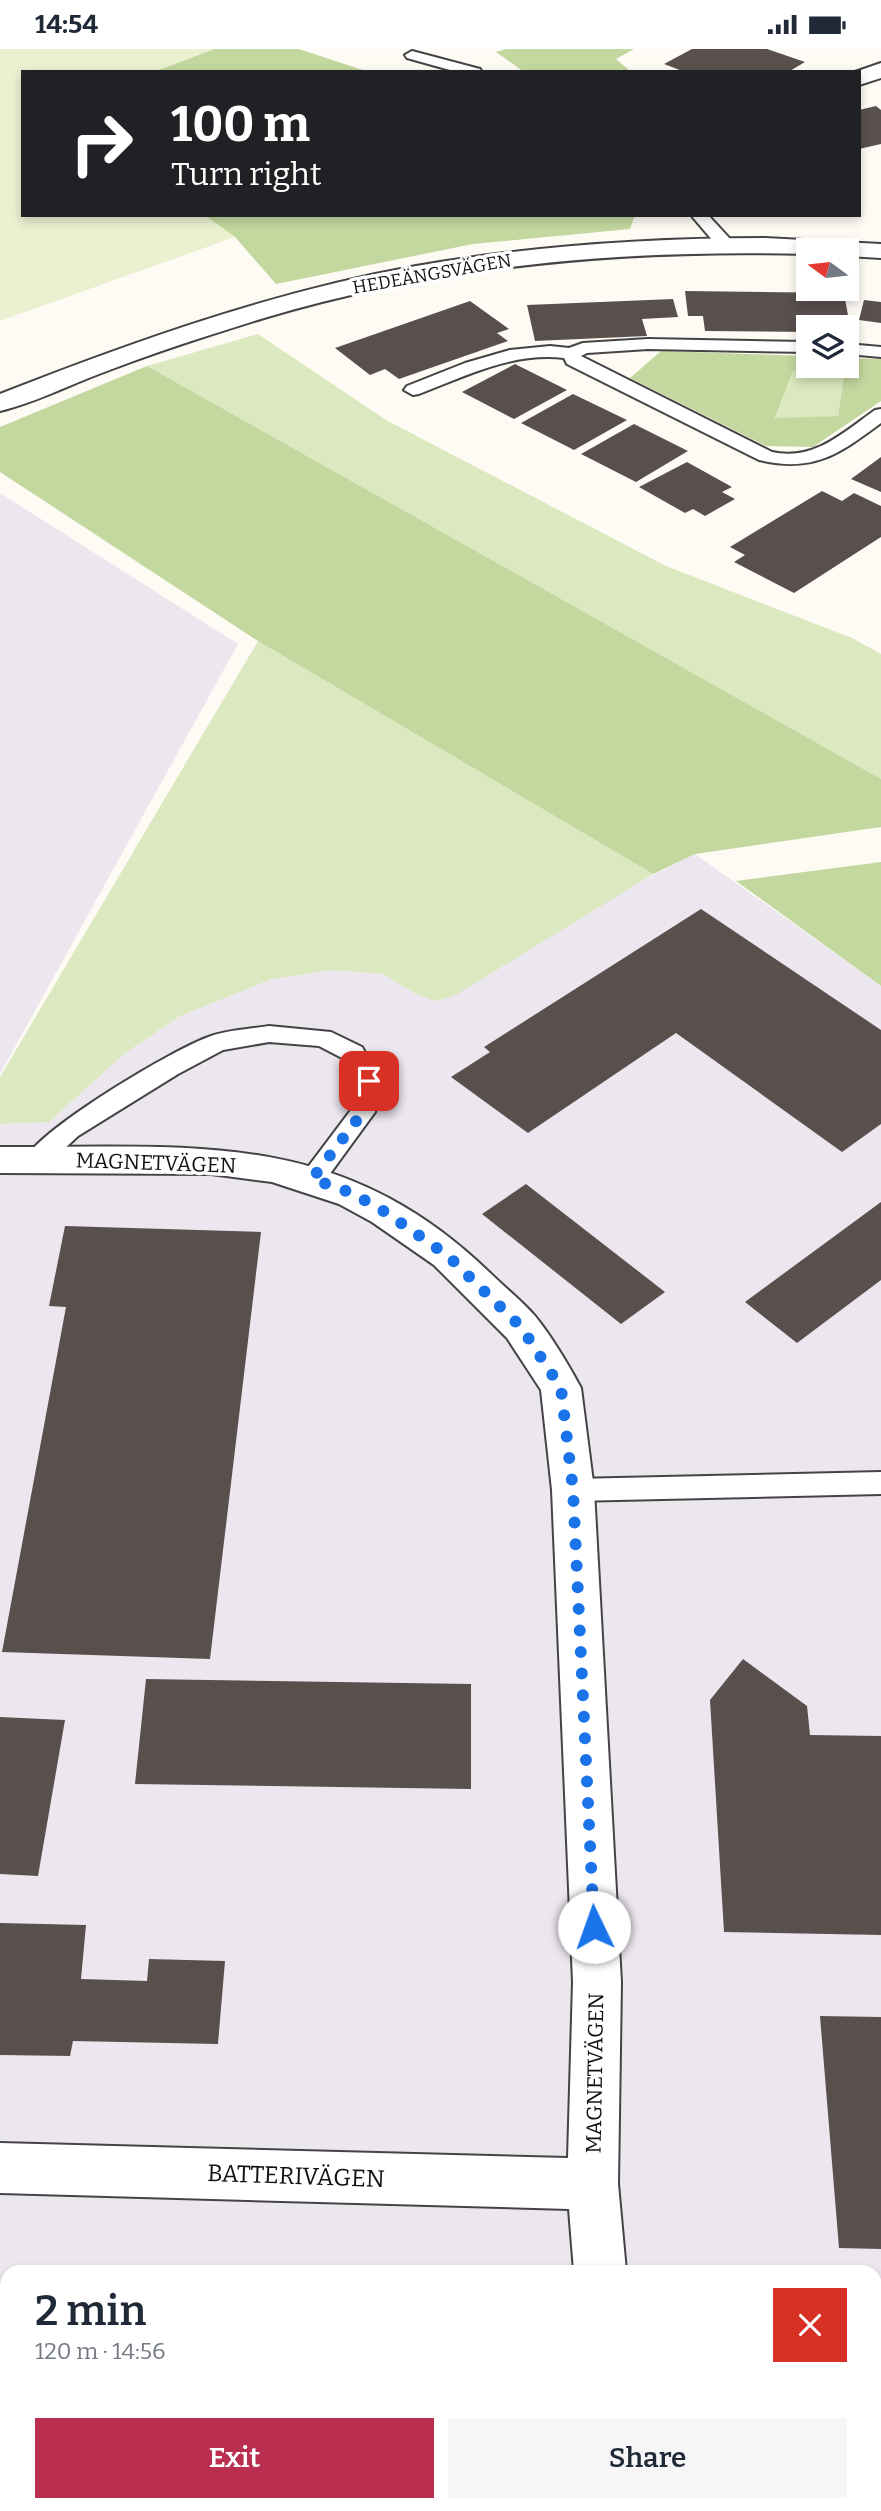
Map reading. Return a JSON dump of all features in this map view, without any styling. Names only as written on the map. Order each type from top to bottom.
[{"type":"street","name":"HEDEÄNGSVÄGEN","points":[[0,403],[240,319],[332,292],[416,274],[514,260],[724,244],[881,251]]},
{"type":"street","name":"MAGNETVÄGEN","points":[[19,1160],[211,1161],[272,1169],[352,1193],[385,1212],[447,1255],[521,1327],[561,1388],[573,1490],[597,1982],[593,2185],[600,2265]]},
{"type":"street","name":"BATTERIVÄGEN","points":[[0,2168],[593,2185]]},
{"type":"lane","points":[[412,55],[468,70]]},
{"type":"lane","points":[[701,217],[724,244]]},
{"type":"lane","points":[[413,390],[510,353],[548,349],[571,353],[583,348],[648,344],[796,347]]},
{"type":"lane","points":[[859,350],[881,352]]},
{"type":"lane","points":[[571,353],[573,361],[766,456],[782,461],[812,459],[830,450],[881,414]]},
{"type":"lane","points":[[19,1160],[169,1068],[217,1043],[269,1034],[323,1038],[353,1053],[369,1081],[363,1112],[312,1179]]},
{"type":"lane","points":[[573,1490],[881,1483]]},
{"type":"shaded area","points":[[0,493],[238,644],[0,1074]]},
{"type":"shaded area","points":[[695,854],[881,986],[881,2265],[0,2265],[0,1124],[49,1122],[124,1054],[180,1016],[272,979],[332,970],[384,974],[416,994]]},
{"type":"green space","points":[[0,49],[214,49],[158,70],[21,70],[21,217],[207,217],[235,237],[0,321]]},
{"type":"green space","points":[[214,49],[299,49],[363,70],[158,70]]},
{"type":"green space","points":[[506,49],[634,49],[616,59],[629,70],[521,70],[496,52]]},
{"type":"green space","points":[[207,217],[634,217],[630,229],[473,244],[276,284],[235,237]]},
{"type":"green space","points":[[258,334],[386,420],[666,566],[852,638],[881,654],[881,779],[147,366]]},
{"type":"green space","points":[[661,351],[796,356],[796,371],[793,371],[775,418],[838,416],[844,378],[859,378],[859,358],[881,359],[881,401],[813,447],[766,446],[630,378]]},
{"type":"green space","points":[[147,366],[881,779],[881,827],[695,854],[653,874],[258,641],[0,472],[0,427]]},
{"type":"green space","points":[[793,371],[796,371],[796,378],[844,378],[838,416],[775,419]]},
{"type":"green space","points":[[258,641],[653,874],[454,996],[436,1001],[416,994],[383,974],[332,970],[272,979],[180,1016],[124,1054],[49,1122],[0,1124],[0,1077]]},
{"type":"green space","points":[[881,862],[881,986],[736,881]]},
{"type":"building","points":[[692,49],[767,49],[805,62],[791,70],[680,70],[664,64]]},
{"type":"building","points":[[876,106],[881,110],[881,144],[861,149],[861,110]]},
{"type":"building","points":[[685,291],[796,292],[796,301],[845,301],[848,315],[796,315],[796,332],[705,331],[703,316],[688,316]]},
{"type":"building","points":[[673,299],[678,317],[642,319],[647,336],[535,341],[527,305]]},
{"type":"building","points":[[864,300],[881,302],[881,323],[859,320]]},
{"type":"building","points":[[470,301],[509,329],[497,333],[508,341],[399,379],[385,369],[370,375],[335,348]]},
{"type":"building","points":[[515,364],[567,390],[514,419],[462,392]]},
{"type":"building","points":[[573,394],[627,420],[574,450],[521,423]]},
{"type":"building","points":[[634,424],[688,451],[636,482],[581,454]]},
{"type":"building","points":[[881,457],[881,492],[851,479]]},
{"type":"building","points":[[687,462],[732,487],[722,492],[735,499],[705,516],[693,509],[685,513],[639,487]]},
{"type":"building","points":[[822,491],[842,501],[854,493],[881,506],[881,537],[794,593],[734,562],[745,555],[730,547]]},
{"type":"building","points":[[701,909],[881,1030],[881,1124],[842,1152],[676,1033],[528,1133],[451,1077],[490,1052],[484,1047]]},
{"type":"building","points":[[526,1184],[665,1292],[621,1324],[482,1214]]},
{"type":"building","points":[[881,1202],[881,1280],[797,1343],[745,1302]]},
{"type":"building","points":[[65,1226],[261,1232],[210,1659],[2,1652],[66,1307],[49,1306]]},
{"type":"building","points":[[743,1659],[807,1706],[810,1735],[881,1736],[881,1935],[724,1932],[710,1700]]},
{"type":"building","points":[[146,1679],[471,1684],[471,1789],[135,1784]]},
{"type":"building","points":[[0,1717],[65,1720],[38,1876],[0,1874]]},
{"type":"building","points":[[0,1923],[86,1925],[81,1979],[147,1981],[149,1959],[225,1961],[218,2044],[73,2041],[70,2056],[0,2055]]},
{"type":"building","points":[[820,2016],[881,2017],[881,2249],[839,2248]]},
{"type":"route","points":[[369,1081],[363,1112],[312,1179],[352,1193],[385,1212],[447,1255],[521,1327],[561,1388],[573,1490],[594,1927]]}]
